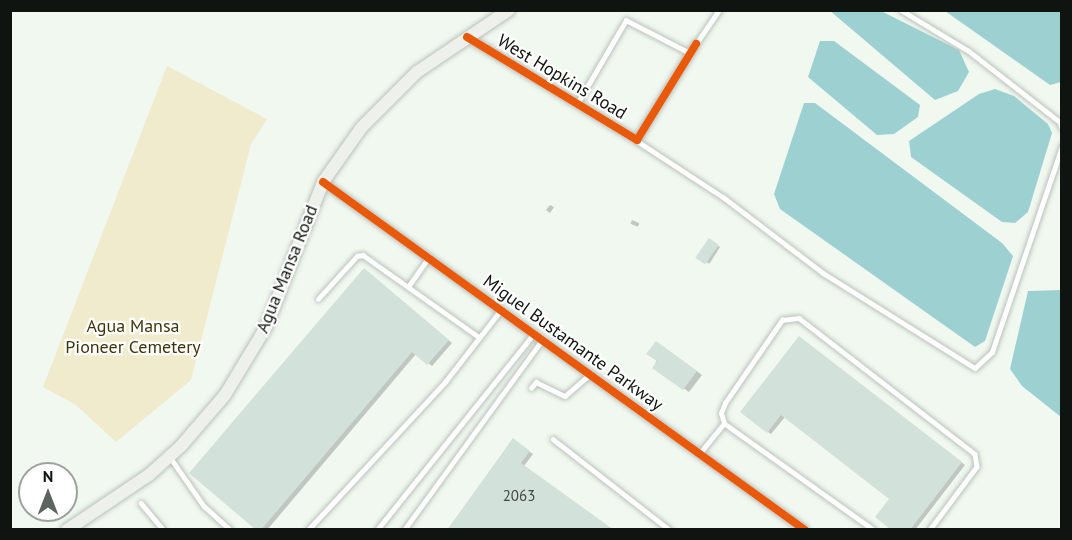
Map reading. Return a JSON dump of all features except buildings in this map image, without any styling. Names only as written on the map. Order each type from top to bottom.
[{"type":"main road","name":"Agua Mansa Road","points":[[67,530],[130,490],[170,457],[225,395],[254,350],[323,182],[362,127],[388,98],[467,37],[509,10]]},
{"type":"street","name":"West Hopkins Road","points":[[467,37],[636,140],[696,44]]},
{"type":"street","name":"Miguel Bustamante Parkway","points":[[323,182],[805,530]]},
{"type":"lane","points":[[696,44],[719,10]]},
{"type":"lane","points":[[901,10],[969,51],[1060,122],[1062,128]]},
{"type":"lane","points":[[577,104],[626,20],[690,53]]},
{"type":"lane","points":[[636,140],[723,197],[823,273],[975,368],[992,352],[1062,146]]},
{"type":"lane","points":[[318,299],[360,255],[479,337]]},
{"type":"lane","points":[[408,287],[429,257]]},
{"type":"lane","points":[[308,530],[445,382],[501,309]]},
{"type":"lane","points":[[874,530],[724,423],[721,413],[725,403],[782,320],[799,318],[975,454],[977,467],[930,530]]},
{"type":"lane","points":[[377,530],[534,333]]},
{"type":"lane","points":[[404,530],[542,339]]},
{"type":"lane","points":[[531,388],[536,382],[565,396],[590,374]]},
{"type":"lane","points":[[700,453],[724,423]]},
{"type":"lane","points":[[553,439],[670,530]]},
{"type":"lane","points":[[170,457],[204,506],[231,530]]},
{"type":"lane","points":[[141,503],[164,530]]},
{"type":"green space","name":"Agua Mansa Pioneer Cemetery","points":[[167,66],[267,119],[251,144],[191,380],[116,442],[76,405],[43,387]]},
{"type":"water","points":[[829,10],[881,11],[959,50],[969,72],[958,91],[935,100]]},
{"type":"water","points":[[945,11],[1061,11],[1061,82],[1050,85]]},
{"type":"water","points":[[820,41],[834,41],[920,105],[918,117],[894,134],[877,135],[808,77]]},
{"type":"water","points":[[995,89],[1014,96],[1048,124],[1052,133],[1028,212],[1015,223],[1002,222],[911,157],[909,141],[979,94]]},
{"type":"water","points":[[804,103],[815,103],[1002,243],[1013,256],[985,341],[975,347],[780,209],[774,194]]},
{"type":"water","points":[[1062,290],[1061,417],[1022,386],[1010,369],[1028,291]]},
{"type":"cycle path","points":[[467,37],[637,140],[696,44]]},
{"type":"cycle path","points":[[323,182],[805,530]]}]
